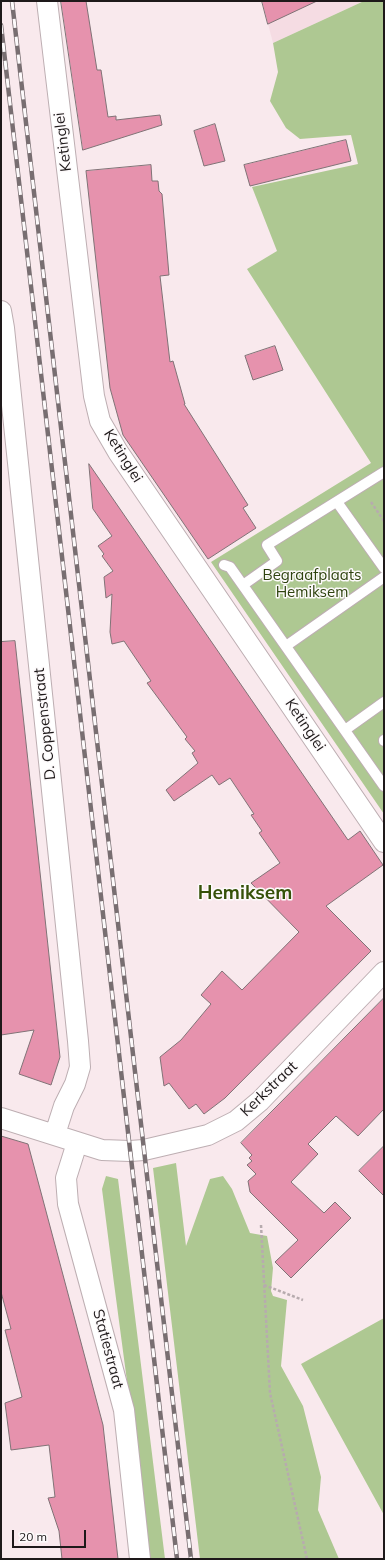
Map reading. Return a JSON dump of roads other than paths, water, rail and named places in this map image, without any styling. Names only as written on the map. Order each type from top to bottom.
[{"type":"street","name":"Ketinglei","points":[[47,1],[94,396],[100,421],[118,452],[384,842]]},
{"type":"street","name":"D. Coppenstraat","points":[[1,311],[4,328],[80,1068],[75,1084],[64,1106],[55,1134]]},
{"type":"street","name":"Kerkstraat","points":[[1,1118],[102,1150],[144,1150],[208,1135],[236,1121],[260,1100],[384,972]]},
{"type":"street","name":"Statiestraat","points":[[77,1143],[66,1178],[68,1204],[124,1410],[140,1559]]},
{"type":"lane","points":[[243,585],[277,561],[267,545],[384,472]]},
{"type":"lane","points":[[337,502],[384,568]]},
{"type":"lane","points":[[224,564],[230,567],[243,585],[384,786]]},
{"type":"lane","points":[[286,646],[384,577]]},
{"type":"lane","points":[[345,730],[384,702]]},
{"type":"railway","points":[[12,1],[191,1559]]},
{"type":"railway","points":[[1,25],[177,1559]]},
{"type":"district","name":"Hemiksem","points":[[245,893]]},
{"type":"park label","name":"Begraafplaats Hemiksem","points":[[312,584]]}]
